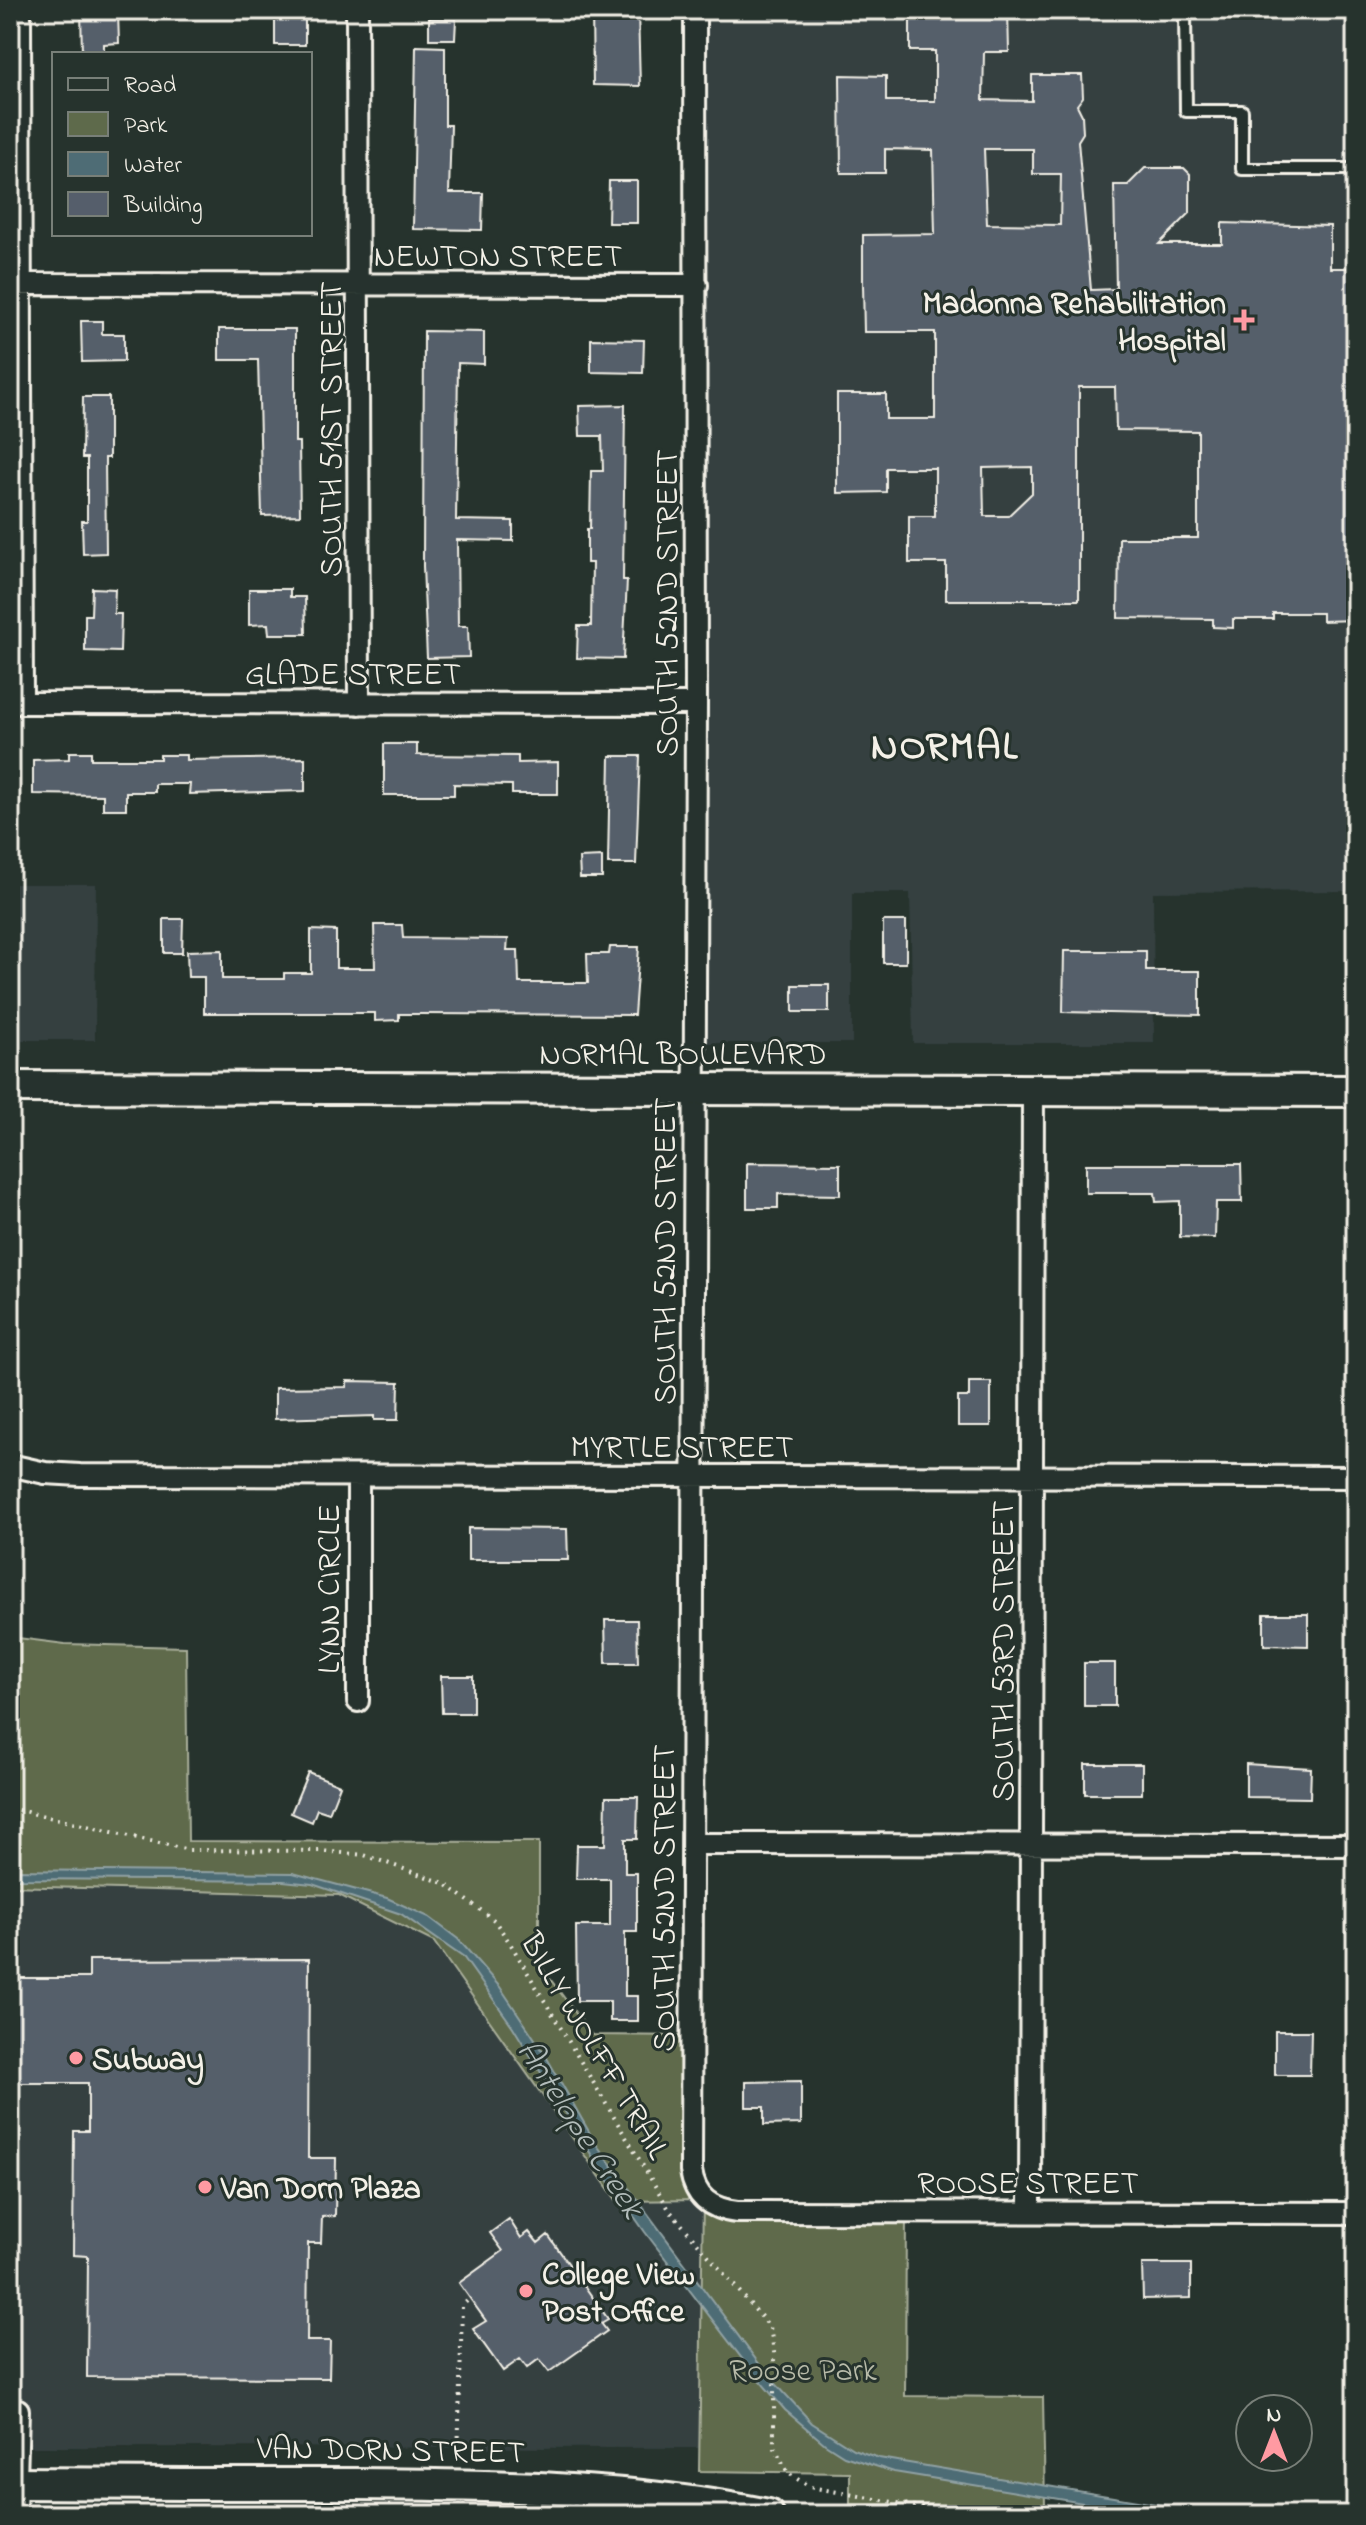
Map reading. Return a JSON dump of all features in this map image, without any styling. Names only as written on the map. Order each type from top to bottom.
[{"type":"main road","name":"NORMAL BOULEVARD","points":[[10,1087],[1356,1091]]},
{"type":"main road","name":"VAN DORN STREET","points":[[14,2483],[491,2485],[655,2495],[768,2515]]},
{"type":"street","points":[[16,703],[16,284],[20,10]]},
{"type":"street","name":"SOUTH 51ST STREET","points":[[357,10],[359,704]]},
{"type":"street","name":"SOUTH 52ND STREET","points":[[695,10],[695,1476],[691,2171],[694,2186],[703,2200]]},
{"type":"street","name":"NEWTON STREET","points":[[16,284],[697,285]]},
{"type":"street","name":"GLADE STREET","points":[[16,703],[696,704]]},
{"type":"street","name":"SOUTH 53RD STREET","points":[[1030,2212],[1033,1089]]},
{"type":"street","name":"MYRTLE STREET","points":[[10,1465],[80,1475],[1356,1477]]},
{"type":"street","name":"LYNN CIRCLE","points":[[358,1476],[358,1701]]},
{"type":"street","points":[[694,1844],[1356,1845]]},
{"type":"street","name":"ROOSE STREET","points":[[703,2200],[718,2209],[737,2212],[1356,2213]]},
{"type":"street","points":[[15,2515],[18,2410]]},
{"type":"lane","points":[[1185,10],[1186,111],[1242,111],[1242,169],[1356,169]]},
{"type":"path","name":"BILLY WOLFF TRAIL","points":[[10,1808],[189,1850],[321,1851],[364,1855],[444,1883],[471,1901],[494,1920],[510,1943],[670,2211],[770,2327],[774,2352],[774,2428],[778,2460],[799,2483],[964,2515]]},
{"type":"path","points":[[458,2467],[458,2361],[463,2349],[462,2306],[470,2298]]},
{"type":"shaded area","name":"Madonna Rehabilitation Hospital","points":[[695,10],[1356,10],[1356,891],[1153,892],[1154,1043],[913,1043],[910,893],[852,893],[852,1043],[694,1043]]},
{"type":"shaded area","points":[[10,884],[96,884],[95,1040],[10,1040]]},
{"type":"shaded area","name":"Van Dorn Plaza","points":[[10,1886],[339,1895],[434,1942],[617,2201],[703,2200],[699,2448],[10,2447]]},
{"type":"green space","points":[[10,1637],[65,1644],[186,1647],[188,1841],[539,1842],[539,1964],[592,2035],[692,2036],[691,2171],[703,2200],[617,2201],[434,1942],[339,1895],[10,1886]]},
{"type":"green space","name":"Roose Park","points":[[703,2200],[906,2212],[905,2396],[1043,2397],[1045,2507],[1356,2512],[1356,2515],[977,2515],[938,2505],[850,2504],[850,2473],[699,2471]]},
{"type":"water","name":"Antelope Creek","points":[[10,1870],[293,1873],[387,1898],[429,1917],[458,1939],[500,1987],[543,2051],[596,2144],[766,2373],[812,2423],[853,2449],[879,2458],[1221,2515],[1156,2515],[894,2472],[844,2456],[825,2444],[785,2410],[750,2369],[645,2232],[597,2164],[513,2027],[464,1958],[401,1914],[312,1884],[283,1881],[10,1879]]},
{"type":"building","points":[[81,10],[118,13],[119,43],[104,44],[104,52],[82,52]]},
{"type":"building","points":[[592,10],[638,10],[640,86],[593,85]]},
{"type":"building","name":"Madonna Rehabilitation Hospital","points":[[910,10],[1008,10],[1009,52],[984,52],[983,100],[1032,101],[1032,75],[1082,75],[1083,97],[1077,105],[1082,115],[1083,133],[1078,141],[1091,290],[1116,289],[1114,185],[1128,185],[1145,168],[1184,168],[1190,174],[1190,213],[1159,244],[1222,244],[1222,223],[1330,226],[1330,268],[1356,268],[1356,620],[1322,621],[1322,613],[1273,613],[1273,619],[1233,619],[1233,628],[1213,627],[1213,619],[1118,618],[1119,538],[1198,538],[1198,431],[1116,430],[1115,387],[1079,387],[1079,600],[946,600],[946,563],[909,563],[909,516],[935,516],[935,468],[886,468],[886,492],[837,493],[837,394],[886,394],[886,419],[935,419],[935,332],[864,332],[863,284],[863,235],[935,234],[933,150],[885,149],[885,173],[841,173],[840,75],[886,76],[886,101],[935,101],[935,51],[910,51]],"holes":[[[984,149],[1033,149],[1033,174],[1061,174],[1060,225],[987,224]],[[1032,467],[1032,493],[1008,516],[984,516],[983,468]]]},
{"type":"building","points":[[275,14],[305,14],[305,45],[275,45]]},
{"type":"building","points":[[429,18],[456,19],[455,39],[429,39]]},
{"type":"building","points":[[416,46],[445,47],[445,125],[451,125],[449,193],[483,193],[482,230],[413,229]]},
{"type":"building","points":[[609,181],[637,181],[637,223],[608,223]]},
{"type":"building","points":[[81,321],[102,321],[102,334],[124,334],[124,361],[82,362]]},
{"type":"building","points":[[219,329],[295,329],[295,442],[299,442],[300,515],[262,516],[258,360],[219,360]]},
{"type":"building","points":[[424,331],[484,332],[484,364],[458,363],[456,520],[513,521],[513,541],[457,540],[458,626],[468,626],[469,657],[427,658],[423,566]]},
{"type":"building","points":[[591,339],[644,340],[643,373],[591,372]]},
{"type":"building","points":[[83,397],[109,397],[109,458],[105,458],[106,553],[83,554],[82,521],[87,521],[87,458],[82,458]]},
{"type":"building","points":[[625,405],[623,580],[627,580],[623,659],[577,658],[578,626],[591,626],[592,563],[587,563],[587,529],[590,529],[591,471],[603,471],[602,436],[580,436],[579,406]]},
{"type":"building","points":[[92,588],[115,589],[114,614],[121,614],[120,652],[85,651],[85,615],[91,615]]},
{"type":"building","points":[[249,589],[290,589],[290,597],[305,597],[306,634],[269,634],[268,624],[249,625]]},
{"type":"building","points":[[384,744],[417,744],[417,755],[518,756],[518,763],[558,762],[558,794],[512,794],[512,785],[454,784],[454,795],[384,795]]},
{"type":"building","points":[[69,752],[91,752],[91,759],[160,759],[160,755],[186,755],[186,760],[305,758],[305,791],[189,794],[190,784],[155,784],[155,792],[126,792],[126,809],[103,809],[103,795],[33,794],[33,760],[69,759]]},
{"type":"building","points":[[610,756],[640,756],[636,864],[608,864]]},
{"type":"building","points":[[602,857],[602,878],[580,878],[579,858]]},
{"type":"building","points":[[164,919],[183,919],[182,953],[164,953]]},
{"type":"building","points":[[883,921],[906,921],[906,963],[883,963]]},
{"type":"building","points":[[374,925],[402,925],[403,938],[508,939],[507,950],[518,950],[519,983],[588,983],[587,954],[609,954],[610,947],[639,947],[634,1015],[399,1014],[399,1020],[375,1021],[375,1013],[204,1013],[204,977],[188,977],[187,951],[222,950],[222,979],[284,979],[284,973],[311,973],[311,930],[336,931],[336,968],[375,968]]},
{"type":"building","points":[[1064,951],[1146,951],[1146,971],[1200,971],[1200,1015],[1063,1012]]},
{"type":"building","points":[[793,985],[829,985],[829,1012],[793,1012]]},
{"type":"building","points":[[747,1163],[840,1164],[840,1195],[778,1194],[778,1208],[747,1208]]},
{"type":"building","points":[[1086,1164],[1241,1164],[1242,1202],[1216,1202],[1215,1238],[1180,1237],[1180,1201],[1156,1202],[1155,1193],[1086,1193]]},
{"type":"building","points":[[347,1381],[399,1382],[398,1420],[374,1420],[374,1416],[275,1419],[275,1388],[347,1387]]},
{"type":"building","points":[[969,1382],[991,1382],[991,1426],[958,1426],[958,1397],[969,1397]]},
{"type":"building","points":[[468,1528],[567,1529],[568,1560],[468,1560]]},
{"type":"building","points":[[1264,1614],[1308,1614],[1308,1646],[1264,1645]]},
{"type":"building","points":[[605,1620],[637,1620],[638,1663],[606,1663]]},
{"type":"building","points":[[1084,1663],[1115,1663],[1115,1706],[1084,1706]]},
{"type":"building","points":[[441,1676],[473,1676],[473,1713],[442,1713]]},
{"type":"building","points":[[1085,1764],[1142,1764],[1142,1794],[1085,1794]]},
{"type":"building","points":[[1246,1764],[1311,1768],[1310,1798],[1246,1797]]},
{"type":"building","points":[[308,1772],[340,1785],[329,1813],[317,1809],[312,1822],[291,1813]]},
{"type":"building","points":[[606,1797],[638,1797],[637,1839],[625,1839],[625,1873],[637,1873],[637,1932],[625,1932],[625,1996],[638,1996],[638,2021],[610,2021],[610,2001],[577,2001],[576,1926],[610,1926],[610,1879],[576,1879],[577,1845],[605,1845]]},
{"type":"building","name":"Van Dorn Plaza","points":[[309,1959],[308,2158],[336,2158],[335,2216],[322,2217],[321,2243],[308,2243],[307,2341],[330,2341],[329,2378],[87,2377],[88,2256],[73,2255],[74,2131],[88,2131],[88,2083],[10,2083],[10,1978],[89,1978],[89,1960]]},
{"type":"building","points":[[1275,2031],[1311,2031],[1310,2075],[1275,2075]]},
{"type":"building","points":[[801,2081],[801,2124],[764,2125],[764,2107],[746,2107],[746,2082]]},
{"type":"building","name":"College View Post Office","points":[[509,2219],[521,2238],[529,2232],[538,2243],[548,2235],[608,2319],[601,2323],[607,2331],[549,2372],[539,2359],[527,2368],[520,2359],[503,2371],[473,2329],[486,2321],[459,2283],[503,2251],[490,2233]]},
{"type":"building","points":[[1142,2264],[1191,2264],[1191,2298],[1143,2299]]},
{"type":"place","name":"Madonna Rehabilitation Hospital","points":[[1244,320]]},
{"type":"place","name":"Subway","points":[[76,2058]]},
{"type":"place","name":"Van Dorn Plaza","points":[[205,2187]]},
{"type":"place","name":"College View Post Office","points":[[526,2291]]},
{"type":"district","name":"NORMAL","points":[[945,744]]}]
